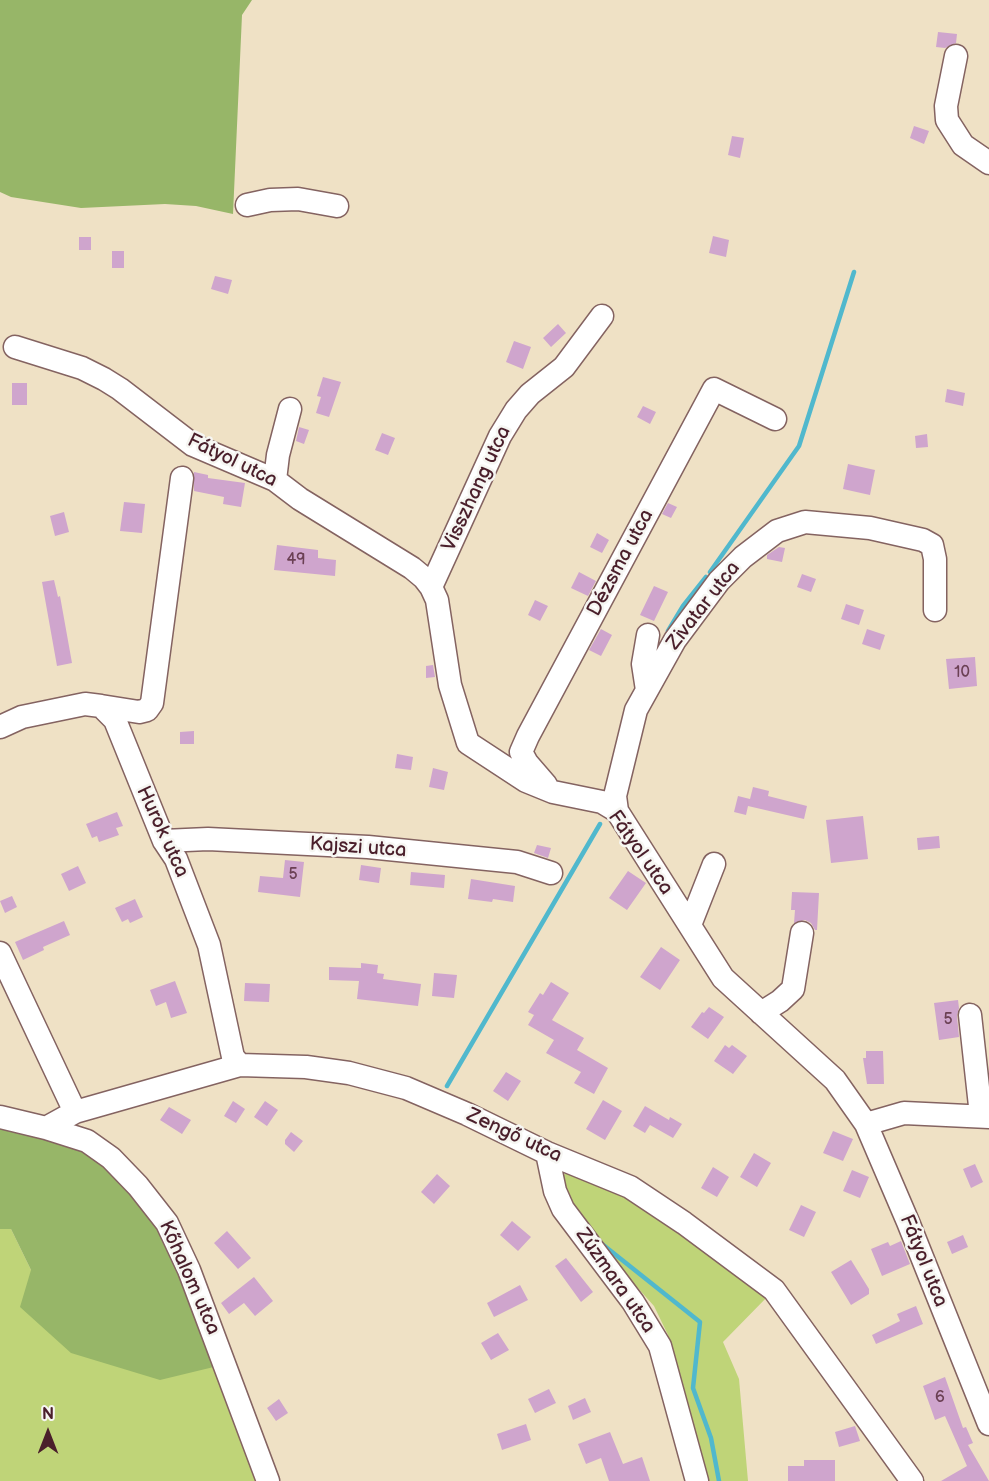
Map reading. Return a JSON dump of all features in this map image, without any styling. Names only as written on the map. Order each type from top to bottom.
[{"type":"street","points":[[956,56],[946,106],[947,120],[963,145],[989,163]]},
{"type":"street","points":[[247,205],[270,200],[298,199],[337,206]]},
{"type":"street","name":"Visszhang utca","points":[[431,587],[500,435],[516,410],[530,394],[564,367],[602,316]]},
{"type":"street","name":"Fátyol utca","points":[[15,347],[82,368],[104,379],[193,445],[276,480],[313,507],[412,568],[431,587],[440,613],[450,685],[468,743],[526,781],[554,792],[602,802],[617,811],[723,978],[835,1080],[866,1124],[909,1222],[989,1424]]},
{"type":"street","name":"Dézsma utca","points":[[554,792],[527,763],[521,752],[714,389],[775,419]]},
{"type":"street","points":[[276,480],[278,455],[290,410]]},
{"type":"street","points":[[0,727],[22,717],[85,704],[139,712],[147,710],[154,698],[182,478]]},
{"type":"street","name":"Zivatar utca","points":[[617,811],[615,796],[636,710],[675,640],[719,581],[743,557],[777,531],[805,522],[855,526],[923,540],[932,545],[935,559],[935,610]]},
{"type":"street","points":[[647,690],[643,664],[648,634]]},
{"type":"street","name":"Hurok utca","points":[[101,706],[116,720],[164,841],[176,859],[209,945],[233,1057],[240,1065]]},
{"type":"street","name":"Kajszi utca","points":[[164,841],[208,839],[368,847],[517,862],[551,873]]},
{"type":"street","points":[[690,926],[714,864]]},
{"type":"street","points":[[761,1013],[793,989],[802,933]]},
{"type":"street","points":[[0,953],[75,1112]]},
{"type":"street","points":[[866,1124],[904,1113],[985,1116],[970,1015]]},
{"type":"street","name":"Zengő utca","points":[[46,1128],[75,1112],[240,1065],[306,1067],[349,1073],[406,1088],[467,1114],[547,1153],[630,1187],[684,1223],[774,1290],[912,1481]]},
{"type":"street","points":[[0,1117],[46,1128]]},
{"type":"street","name":"Kőhalom utca","points":[[46,1128],[87,1141],[111,1158],[133,1179],[167,1223],[189,1270],[268,1481]]},
{"type":"street","name":"Zúzmara utca","points":[[547,1153],[555,1191],[563,1209],[633,1302],[660,1346],[697,1481]]},
{"type":"green space","points":[[0,0],[252,0],[242,15],[233,214],[196,206],[165,204],[81,208],[11,197],[0,192]]},
{"type":"green space","points":[[0,1117],[60,1133],[153,1203],[226,1364],[160,1380],[71,1353],[20,1307],[31,1270],[11,1229],[0,1229]]},
{"type":"green space","points":[[569,1172],[628,1197],[689,1241],[694,1235],[770,1294],[723,1342],[739,1379],[748,1481],[703,1481],[668,1335],[654,1306],[566,1208],[563,1175]]},
{"type":"green space","points":[[0,1229],[11,1229],[31,1270],[226,1364],[268,1481],[0,1481]]},
{"type":"building","points":[[938,32],[957,34],[956,43],[945,48],[936,47]]},
{"type":"building","points":[[914,126],[929,131],[924,144],[910,138]]},
{"type":"building","points":[[732,136],[744,138],[740,158],[728,155]]},
{"type":"building","points":[[713,236],[729,240],[726,257],[709,253]]},
{"type":"building","points":[[79,237],[91,237],[91,250],[79,250]]},
{"type":"building","points":[[112,251],[124,251],[124,268],[112,268]]},
{"type":"building","points":[[215,276],[232,280],[228,294],[211,289]]},
{"type":"building","points":[[558,324],[566,333],[551,347],[543,338]]},
{"type":"building","points":[[514,341],[531,347],[523,369],[506,362]]},
{"type":"building","points":[[323,377],[341,382],[329,417],[316,413],[321,397],[317,396]]},
{"type":"building","points":[[12,383],[27,383],[27,405],[12,405]]},
{"type":"building","points":[[947,389],[965,393],[963,406],[945,402]]},
{"type":"building","points":[[643,406],[656,412],[650,424],[637,417]]},
{"type":"building","points":[[299,427],[309,430],[304,444],[296,441]]},
{"type":"building","points":[[382,433],[395,438],[388,455],[375,450]]},
{"type":"building","points":[[927,434],[928,447],[916,448],[915,436]]},
{"type":"building","points":[[848,464],[875,470],[870,495],[843,489]]},
{"type":"building","points":[[194,472],[208,475],[208,478],[245,483],[241,507],[223,504],[224,497],[194,491]]},
{"type":"building","points":[[124,502],[145,504],[142,533],[120,531]]},
{"type":"building","points":[[668,503],[677,507],[671,518],[662,514]]},
{"type":"building","points":[[64,512],[69,532],[55,536],[50,516]]},
{"type":"building","points":[[597,533],[609,540],[602,553],[590,547]]},
{"type":"building","points":[[277,545],[318,550],[318,558],[336,560],[335,576],[274,570]]},
{"type":"building","points":[[779,547],[785,548],[782,562],[767,559],[767,555]]},
{"type":"building","points":[[579,572],[596,581],[588,596],[571,588]]},
{"type":"building","points":[[802,574],[816,579],[811,592],[797,587]]},
{"type":"building","points":[[54,580],[58,597],[60,596],[72,663],[57,666],[42,582]]},
{"type":"building","points":[[654,586],[668,592],[654,621],[640,615]]},
{"type":"building","points":[[535,600],[548,606],[540,621],[528,615]]},
{"type":"building","points":[[846,604],[864,610],[859,625],[841,619]]},
{"type":"building","points":[[601,629],[612,635],[601,656],[589,650]]},
{"type":"building","points":[[867,629],[885,635],[880,650],[862,644]]},
{"type":"building","points":[[975,657],[977,686],[949,689],[946,659]]},
{"type":"building","points":[[433,665],[435,677],[426,678],[426,666]]},
{"type":"building","points":[[194,731],[194,744],[180,744],[180,732]]},
{"type":"building","points":[[397,754],[413,757],[411,770],[395,768]]},
{"type":"building","points":[[433,768],[448,772],[444,790],[429,787]]},
{"type":"building","points":[[753,787],[769,791],[768,796],[807,806],[804,819],[748,806],[746,815],[734,812],[738,796],[750,799]]},
{"type":"building","points":[[117,812],[123,826],[116,828],[119,835],[99,842],[97,836],[92,838],[86,824]]},
{"type":"building","points":[[863,816],[868,859],[831,863],[826,820]]},
{"type":"building","points":[[939,836],[940,848],[918,850],[917,838]]},
{"type":"building","points":[[537,845],[551,848],[548,858],[534,853]]},
{"type":"building","points":[[285,860],[304,862],[300,897],[258,892],[260,876],[283,878]]},
{"type":"building","points":[[361,865],[381,868],[379,883],[359,880]]},
{"type":"building","points":[[78,866],[86,883],[69,891],[61,874]]},
{"type":"building","points":[[628,871],[646,883],[627,910],[609,898]]},
{"type":"building","points":[[411,872],[445,875],[444,888],[410,885]]},
{"type":"building","points":[[471,879],[515,886],[513,902],[468,899]]},
{"type":"building","points":[[792,892],[819,893],[817,930],[805,920],[794,923],[795,910],[791,910]]},
{"type":"building","points":[[12,896],[17,907],[5,913],[0,901]]},
{"type":"building","points":[[135,899],[143,917],[130,923],[128,919],[122,922],[115,908]]},
{"type":"building","points":[[64,921],[70,935],[43,947],[44,950],[23,960],[15,942]]},
{"type":"building","points":[[661,947],[680,960],[660,990],[640,977]]},
{"type":"building","points":[[361,963],[378,965],[377,973],[384,974],[383,979],[421,984],[418,1006],[357,999],[359,981],[329,980],[329,967],[361,968]]},
{"type":"building","points":[[434,973],[457,975],[454,998],[432,996]]},
{"type":"building","points":[[175,981],[187,1013],[171,1018],[166,1002],[156,1006],[150,990]]},
{"type":"building","points":[[551,982],[569,993],[552,1020],[584,1038],[577,1050],[608,1068],[594,1094],[574,1083],[581,1072],[546,1053],[554,1040],[528,1025],[534,1015],[528,1012],[540,993],[543,995]]},
{"type":"building","points":[[245,983],[270,984],[269,1002],[244,1001]]},
{"type":"building","points":[[958,1000],[959,1037],[939,1040],[934,1003]]},
{"type":"building","points":[[709,1007],[724,1017],[708,1039],[691,1027],[702,1012],[704,1013]]},
{"type":"building","points":[[725,1045],[729,1048],[732,1045],[747,1056],[733,1074],[714,1061]]},
{"type":"building","points":[[866,1051],[883,1051],[884,1084],[867,1084],[863,1058],[866,1058]]},
{"type":"building","points":[[506,1072],[521,1081],[508,1101],[493,1091]]},
{"type":"building","points":[[603,1100],[622,1111],[605,1140],[586,1129]]},
{"type":"building","points":[[233,1101],[245,1109],[236,1123],[224,1116]]},
{"type":"building","points":[[265,1101],[278,1110],[267,1126],[254,1117]]},
{"type":"building","points":[[645,1106],[669,1120],[670,1117],[682,1124],[673,1138],[650,1125],[645,1133],[633,1126]]},
{"type":"building","points":[[169,1107],[191,1120],[182,1134],[160,1120]]},
{"type":"building","points":[[833,1131],[853,1139],[843,1161],[823,1153]]},
{"type":"building","points":[[291,1132],[303,1141],[294,1152],[285,1144]]},
{"type":"building","points":[[754,1153],[771,1163],[757,1187],[740,1177]]},
{"type":"building","points":[[975,1164],[983,1182],[971,1188],[963,1169]]},
{"type":"building","points":[[713,1167],[729,1177],[717,1197],[701,1188]]},
{"type":"building","points":[[852,1170],[869,1177],[860,1198],[843,1191]]},
{"type":"building","points":[[437,1174],[450,1186],[434,1204],[421,1192]]},
{"type":"building","points":[[801,1205],[816,1212],[804,1237],[789,1230]]},
{"type":"building","points":[[512,1221],[531,1237],[518,1251],[500,1235]]},
{"type":"building","points":[[227,1231],[251,1258],[238,1269],[214,1243]]},
{"type":"building","points":[[963,1235],[968,1247],[952,1254],[947,1242]]},
{"type":"building","points":[[901,1241],[910,1264],[882,1276],[871,1249],[888,1242],[890,1246]]},
{"type":"building","points":[[566,1258],[593,1292],[581,1302],[555,1266]]},
{"type":"building","points":[[851,1260],[869,1289],[869,1294],[851,1305],[831,1272]]},
{"type":"building","points":[[254,1277],[273,1301],[255,1316],[244,1303],[229,1314],[221,1303]]},
{"type":"building","points":[[520,1285],[528,1300],[494,1317],[487,1303]]},
{"type":"building","points":[[916,1306],[923,1324],[876,1344],[872,1335],[900,1321],[897,1314]]},
{"type":"building","points":[[498,1333],[509,1350],[491,1360],[481,1343]]},
{"type":"building","points":[[945,1377],[963,1428],[966,1427],[973,1443],[968,1445],[989,1481],[941,1481],[967,1466],[945,1416],[935,1420],[923,1386]]},
{"type":"building","points":[[549,1389],[556,1403],[535,1413],[528,1399]]},
{"type":"building","points":[[585,1398],[591,1412],[573,1420],[568,1406]]},
{"type":"building","points":[[279,1399],[288,1413],[276,1421],[267,1408]]},
{"type":"building","points":[[526,1424],[531,1440],[502,1450],[497,1434]]},
{"type":"building","points":[[855,1426],[860,1441],[839,1447],[835,1432]]},
{"type":"building","points":[[610,1432],[623,1464],[642,1457],[650,1481],[609,1481],[601,1458],[586,1464],[578,1444]]},
{"type":"building","points":[[804,1460],[835,1460],[835,1481],[788,1481],[788,1466],[804,1466]]},
{"type":"waterway","points":[[710,572],[799,446],[854,272]]},
{"type":"waterway","points":[[668,631],[683,606],[706,577]]},
{"type":"waterway","points":[[447,1086],[600,824]]},
{"type":"waterway","points":[[602,1244],[700,1322],[693,1388],[711,1438],[719,1481]]}]
